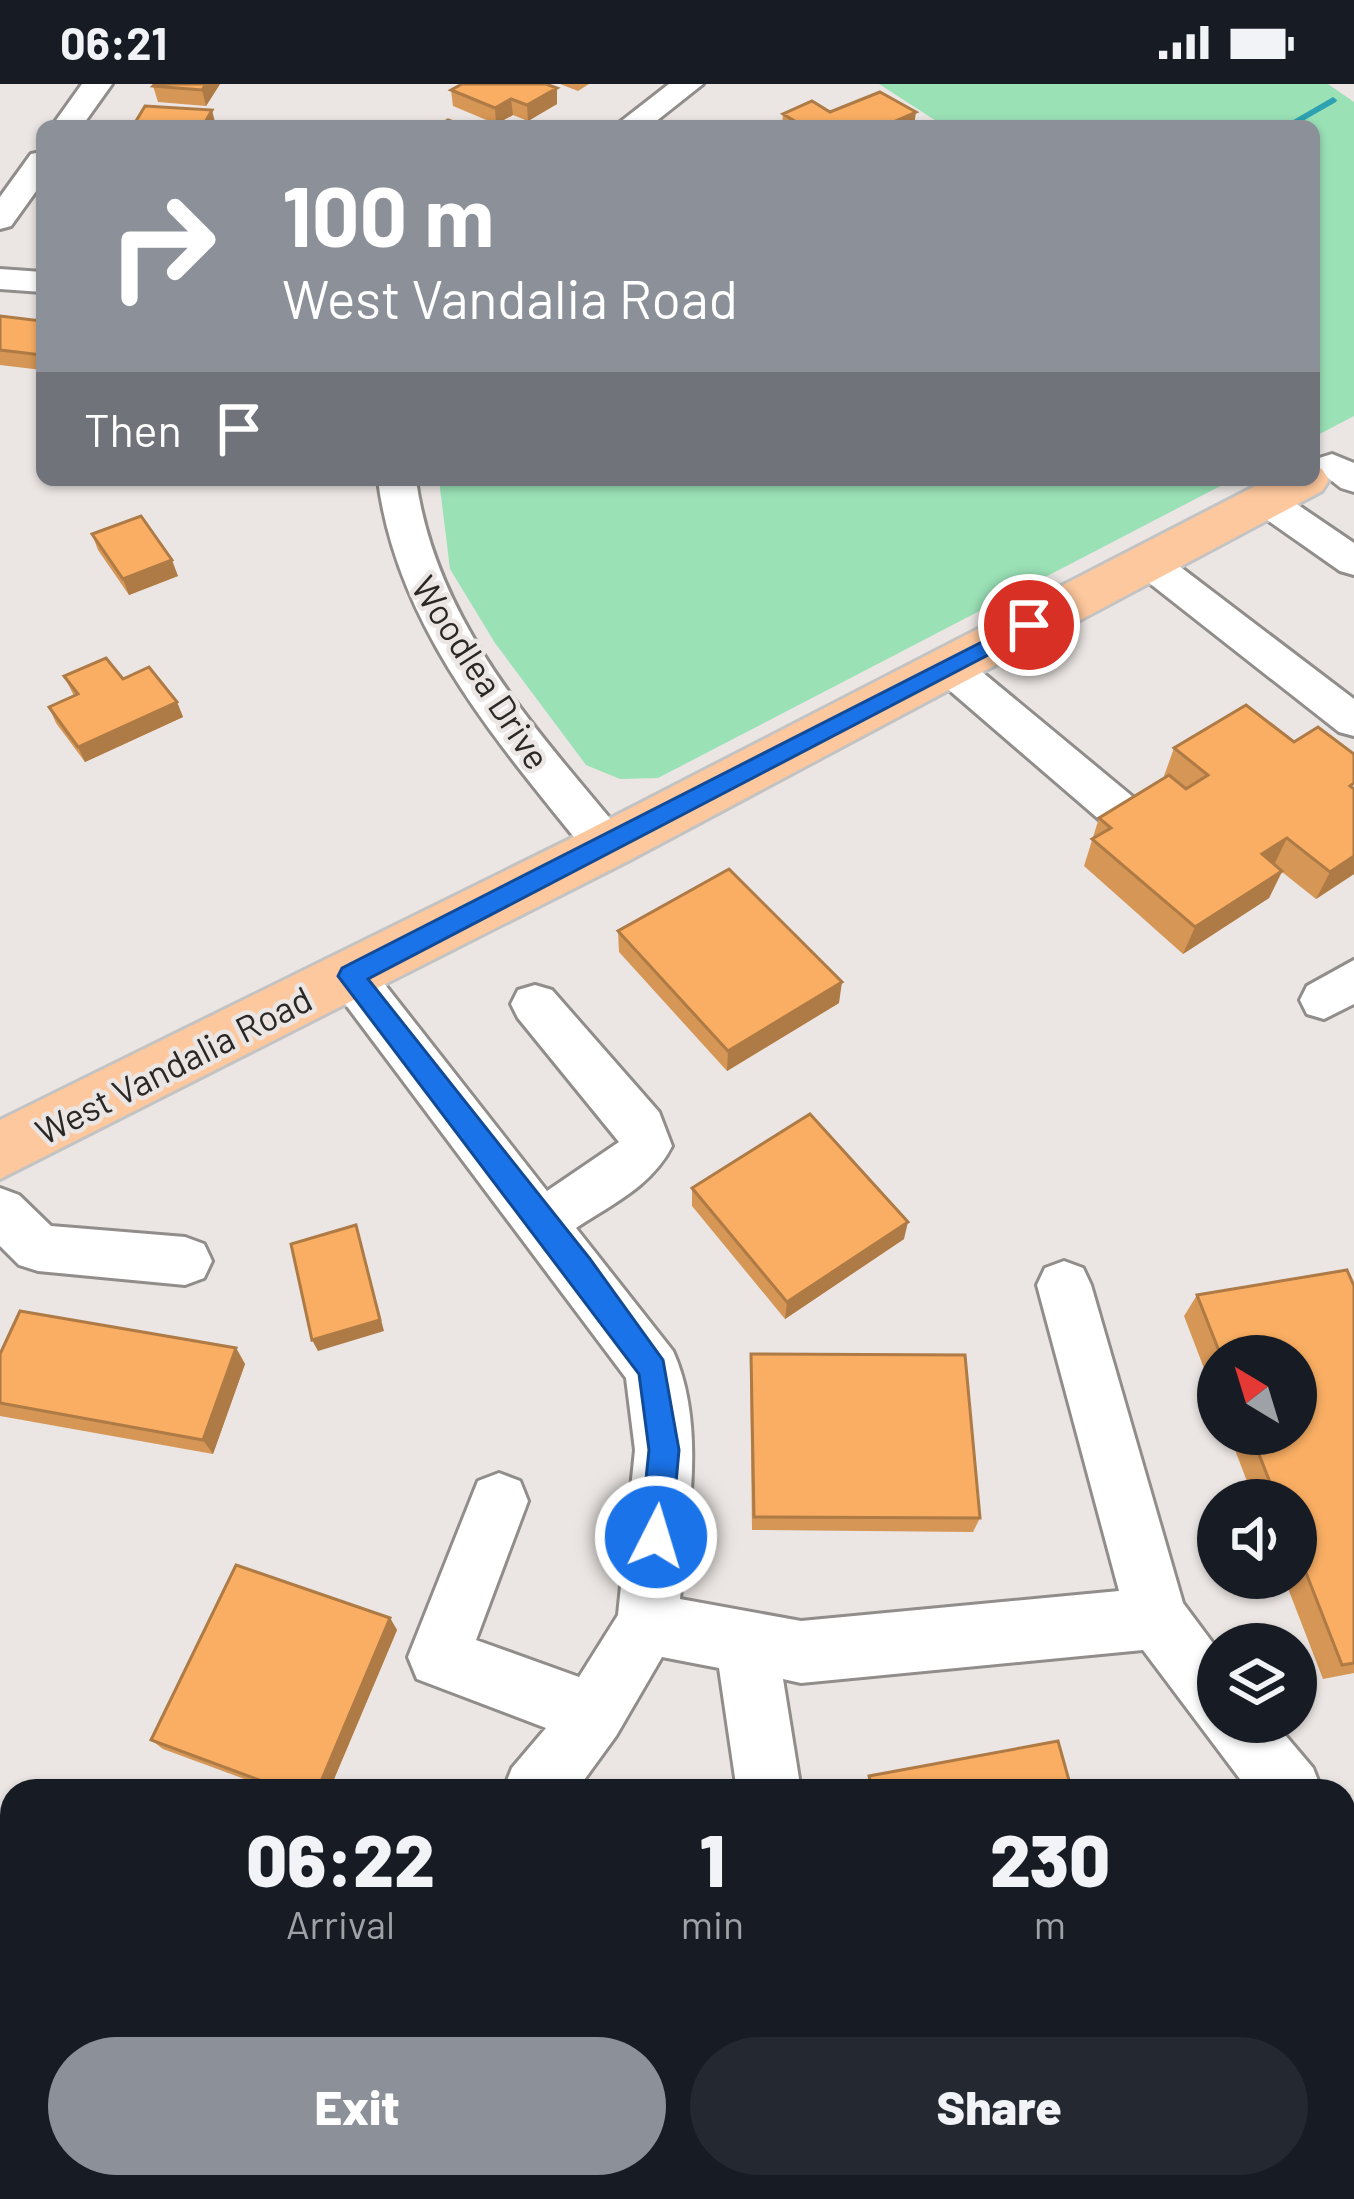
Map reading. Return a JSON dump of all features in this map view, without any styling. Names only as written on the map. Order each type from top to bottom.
[{"type":"main road","name":"West Vandalia Road","points":[[0,1150],[608,847],[1301,486]]},
{"type":"street","points":[[71,120],[97,84]]},
{"type":"street","points":[[638,120],[688,84]]},
{"type":"street","points":[[0,219],[36,168]]},
{"type":"street","points":[[0,279],[36,282]]},
{"type":"street","points":[[1321,476],[1340,553]]},
{"type":"street","name":"Woodlea Drive","points":[[397,486],[398,513],[412,566],[521,740],[608,847]]},
{"type":"street","points":[[1148,562],[1354,722]]},
{"type":"street","points":[[949,667],[1117,809]]},
{"type":"street","points":[[351,976],[653,1370],[664,1450],[647,1624],[594,1714],[545,1779]]},
{"type":"street","points":[[535,1004],[641,1127],[646,1146],[633,1163],[543,1221]]},
{"type":"street","points":[[0,1211],[38,1248],[185,1261]]},
{"type":"street","points":[[1064,1285],[1157,1618],[1197,1673]]},
{"type":"street","points":[[499,1501],[439,1657],[594,1714]]},
{"type":"street","points":[[647,1624],[801,1652],[1157,1618]]},
{"type":"street","points":[[746,1642],[767,1779]]},
{"type":"street","points":[[1250,1743],[1280,1779]]},
{"type":"green space","points":[[879,84],[1328,84],[1354,102],[1354,416],[1320,434],[1320,120],[935,120]]},
{"type":"green space","points":[[440,486],[1220,486],[658,778],[620,779],[586,765],[495,643],[450,569]]},
{"type":"building","points":[[155,84],[206,84],[202,90]]},
{"type":"building","points":[[462,84],[557,88],[527,105],[511,99],[495,108],[451,90]]},
{"type":"building","points":[[880,92],[916,112],[898,120],[793,120],[783,114],[812,101],[830,112]]},
{"type":"building","points":[[145,106],[212,110],[206,120],[137,120]]},
{"type":"building","points":[[0,316],[36,320],[36,354],[0,350]]},
{"type":"building","points":[[141,516],[172,560],[123,579],[92,534]]},
{"type":"building","points":[[106,658],[123,679],[149,667],[177,702],[78,747],[49,707],[78,694],[64,676]]},
{"type":"building","points":[[1246,705],[1294,742],[1318,727],[1354,754],[1350,786],[1354,789],[1354,856],[1330,872],[1287,838],[1262,854],[1282,871],[1195,927],[1092,839],[1111,828],[1099,818],[1169,775],[1186,789],[1208,775],[1174,748]]},
{"type":"building","points":[[729,869],[842,982],[728,1051],[618,931]]},
{"type":"building","points":[[810,1114],[908,1222],[787,1302],[692,1188]]},
{"type":"building","points":[[356,1225],[380,1320],[312,1340],[291,1244]]},
{"type":"building","points":[[1347,1270],[1354,1286],[1354,1663],[1342,1665],[1316,1599],[1317,1479],[1269,1479],[1259,1455],[1317,1455],[1317,1335],[1213,1335],[1197,1295]]},
{"type":"building","points":[[20,1311],[236,1348],[203,1440],[0,1403],[0,1354]]},
{"type":"building","points":[[751,1354],[965,1355],[980,1518],[754,1517]]},
{"type":"building","points":[[236,1565],[390,1618],[322,1779],[257,1779],[151,1740]]},
{"type":"building","points":[[1058,1741],[1069,1779],[870,1779]]},
{"type":"waterway","points":[[1298,120],[1333,100]]},
{"type":"route","points":[[656,1537],[664,1450],[653,1370],[580,1268],[351,976],[1029,625]]}]
